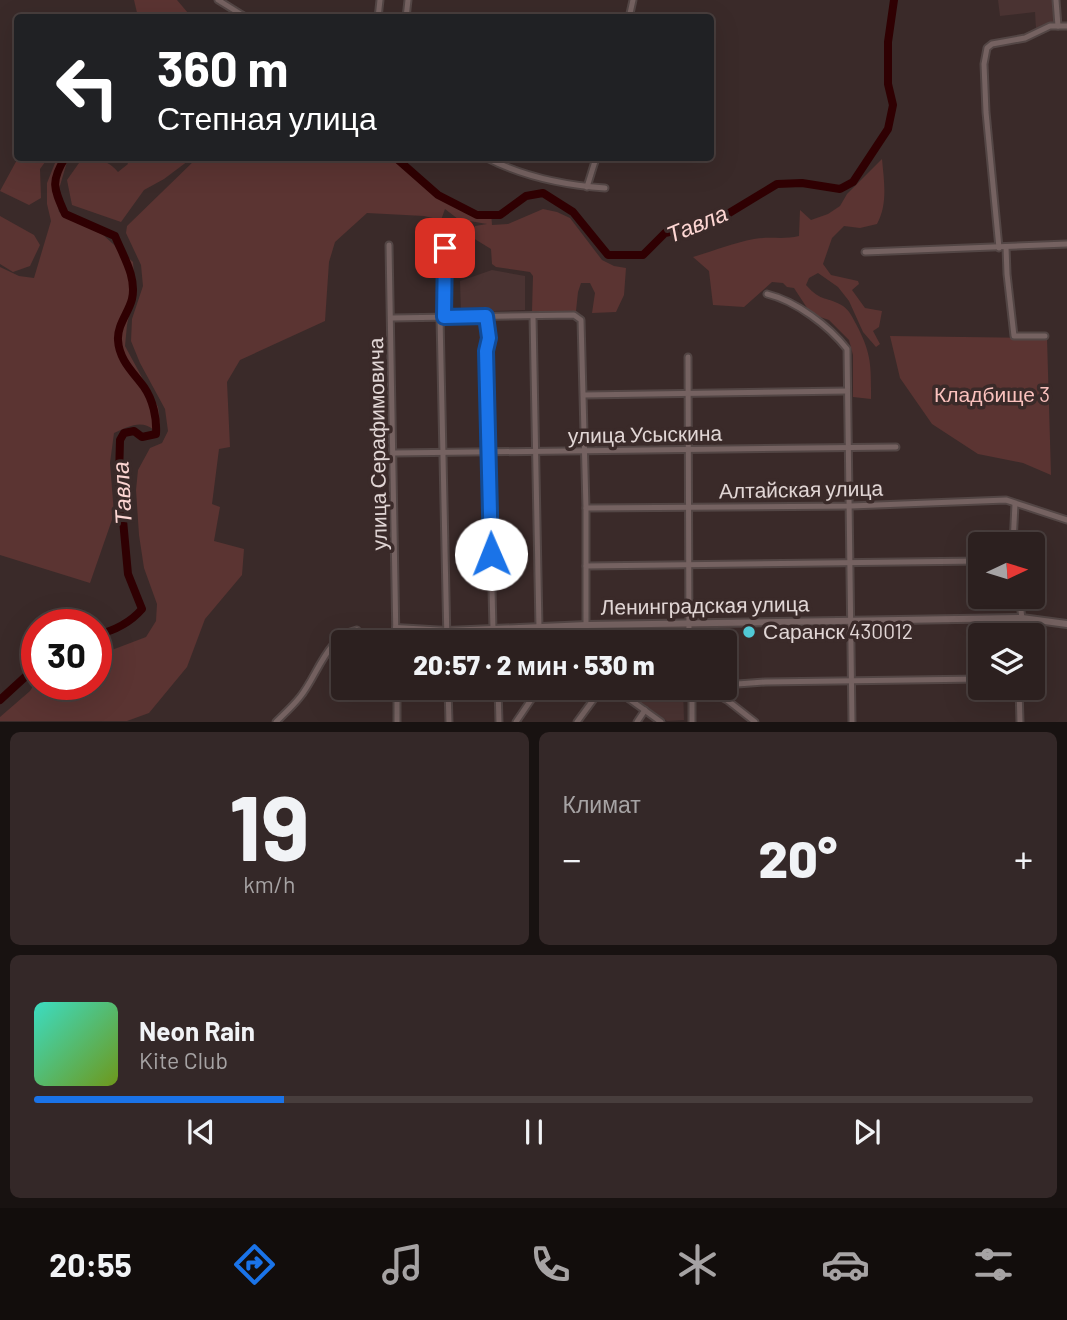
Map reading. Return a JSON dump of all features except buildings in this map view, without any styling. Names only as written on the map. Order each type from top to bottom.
[{"type":"street","points":[[219,0],[241,14]]},
{"type":"street","points":[[1056,0],[1058,26]]},
{"type":"street","points":[[1045,336],[1014,336],[986,112],[984,64],[987,48],[992,44],[1025,38],[1051,26],[1067,26]]},
{"type":"street","points":[[494,161],[526,175],[605,188]]},
{"type":"street","points":[[587,187],[595,161]]},
{"type":"street","points":[[865,252],[1067,244]]},
{"type":"street","name":"улица Серафимовича","points":[[389,245],[396,628]]},
{"type":"street","points":[[445,248],[442,452],[447,630]]},
{"type":"street","points":[[767,294],[794,304],[828,328],[847,349],[852,562],[852,722]]},
{"type":"street","points":[[392,318],[574,315],[581,320],[587,630]]},
{"type":"street","points":[[486,316],[489,338],[486,351],[495,629]]},
{"type":"street","points":[[533,316],[539,628]]},
{"type":"street","points":[[688,357],[689,630]]},
{"type":"street","points":[[584,395],[848,391]]},
{"type":"street","name":"улица Усыскина","points":[[394,453],[896,447]]},
{"type":"street","name":"Алтайская улица","points":[[586,508],[851,506],[1006,500],[1067,520]]},
{"type":"street","points":[[1014,532],[1015,503]]},
{"type":"street","points":[[586,566],[968,561]]},
{"type":"street","points":[[1018,623],[1019,609]]},
{"type":"street","name":"Ленинградская улица","points":[[471,630],[587,625],[1019,619],[1067,624]]},
{"type":"street","name":"Ленинградская улица","points":[[396,628],[430,630]]},
{"type":"street","points":[[276,722],[300,697],[331,647]]},
{"type":"street","points":[[737,684],[968,679]]},
{"type":"street","points":[[397,700],[397,722]]},
{"type":"street","points":[[448,700],[449,722]]},
{"type":"street","points":[[498,700],[499,722]]},
{"type":"street","points":[[516,722],[531,700]]},
{"type":"street","points":[[577,722],[593,700]]},
{"type":"street","points":[[631,700],[661,722]]},
{"type":"street","points":[[692,700],[692,722]]},
{"type":"street","points":[[727,700],[755,722]]},
{"type":"street","points":[[1019,700],[1020,722]]},
{"type":"street","points":[[636,722],[645,710]]},
{"type":"shaded area","points":[[998,0],[1054,0],[1057,24],[1036,29],[1035,12],[1000,16]]},
{"type":"shaded area","points":[[492,270],[525,276],[525,310],[461,312],[460,281]]},
{"type":"shaded area","points":[[637,700],[683,700],[684,720],[667,721]]},
{"type":"green space","points":[[134,0],[177,0],[188,13],[188,14],[137,14]]},
{"type":"green space","points":[[882,159],[884,200],[877,224],[860,228],[844,226],[832,238],[823,264],[831,275],[858,281],[859,284],[852,290],[865,308],[882,311],[879,327],[873,331],[880,344],[876,347],[863,332],[849,301],[838,287],[818,273],[809,278],[806,285],[821,297],[843,306],[852,317],[868,352],[871,399],[853,397],[853,355],[849,340],[829,320],[811,314],[794,288],[772,282],[744,307],[713,305],[709,271],[693,257],[754,239],[799,236],[800,210],[811,220],[828,214],[840,206],[847,194]]},
{"type":"green space","points":[[16,161],[46,161],[40,169],[41,198],[29,205],[0,191]]},
{"type":"green space","points":[[56,161],[68,161],[56,199],[59,212],[102,234],[133,262],[135,286],[125,346],[158,407],[160,423],[154,430],[139,425],[114,433],[110,463],[114,514],[90,583],[0,555],[0,267],[19,276],[34,278],[51,221],[47,204],[47,183]]},
{"type":"green space","points":[[100,161],[109,164],[118,172],[128,164],[126,161],[188,161],[144,190],[121,222],[72,205],[67,180],[79,163]]},
{"type":"green space","points":[[194,161],[403,161],[458,209],[491,212],[492,225],[508,224],[543,209],[570,218],[602,260],[626,268],[624,295],[616,312],[592,313],[595,293],[590,283],[581,283],[576,311],[532,311],[533,276],[530,272],[496,267],[492,264],[491,249],[473,238],[475,226],[487,224],[458,219],[445,209],[441,220],[424,216],[367,213],[335,242],[329,262],[325,321],[240,360],[227,382],[230,447],[219,449],[212,504],[220,507],[214,541],[244,549],[242,575],[205,619],[187,667],[149,713],[127,721],[0,721],[0,717],[21,699],[112,700],[112,650],[146,637],[156,621],[157,604],[144,568],[136,490],[138,470],[150,448],[162,443],[168,431],[165,409],[131,341],[132,319],[143,286],[141,265],[126,233],[127,226]]},
{"type":"green space","points":[[0,216],[34,235],[40,245],[30,266],[13,272],[0,264]]},
{"type":"green space","name":"Кладбище 3","points":[[890,336],[1047,338],[1051,475],[1023,463],[978,454],[932,424],[900,378]]},
{"type":"green space","points":[[581,628],[583,630],[548,630]]},
{"type":"waterway","name":"Тавла","points":[[399,161],[438,195],[477,215],[500,215],[526,196],[543,193],[573,212],[608,255],[643,255],[665,233],[716,221],[777,184],[802,183],[840,189],[853,182],[888,129],[893,105],[888,84],[888,42],[894,0]]},
{"type":"waterway","name":"Тавла","points":[[63,161],[57,173],[55,186],[65,214],[115,236],[128,267],[133,291],[119,329],[119,347],[127,365],[147,392],[156,422],[156,434],[142,437],[134,431],[124,433],[120,440],[119,477],[128,574],[142,609],[112,630]]},
{"type":"waterway","name":"Тавла","points":[[0,700],[21,681]]},
{"type":"place","name":"Саранск 430012","points":[[749,632]]},
{"type":"route","points":[[445,248],[444,317],[486,316],[489,333],[486,351],[491,554]]}]
